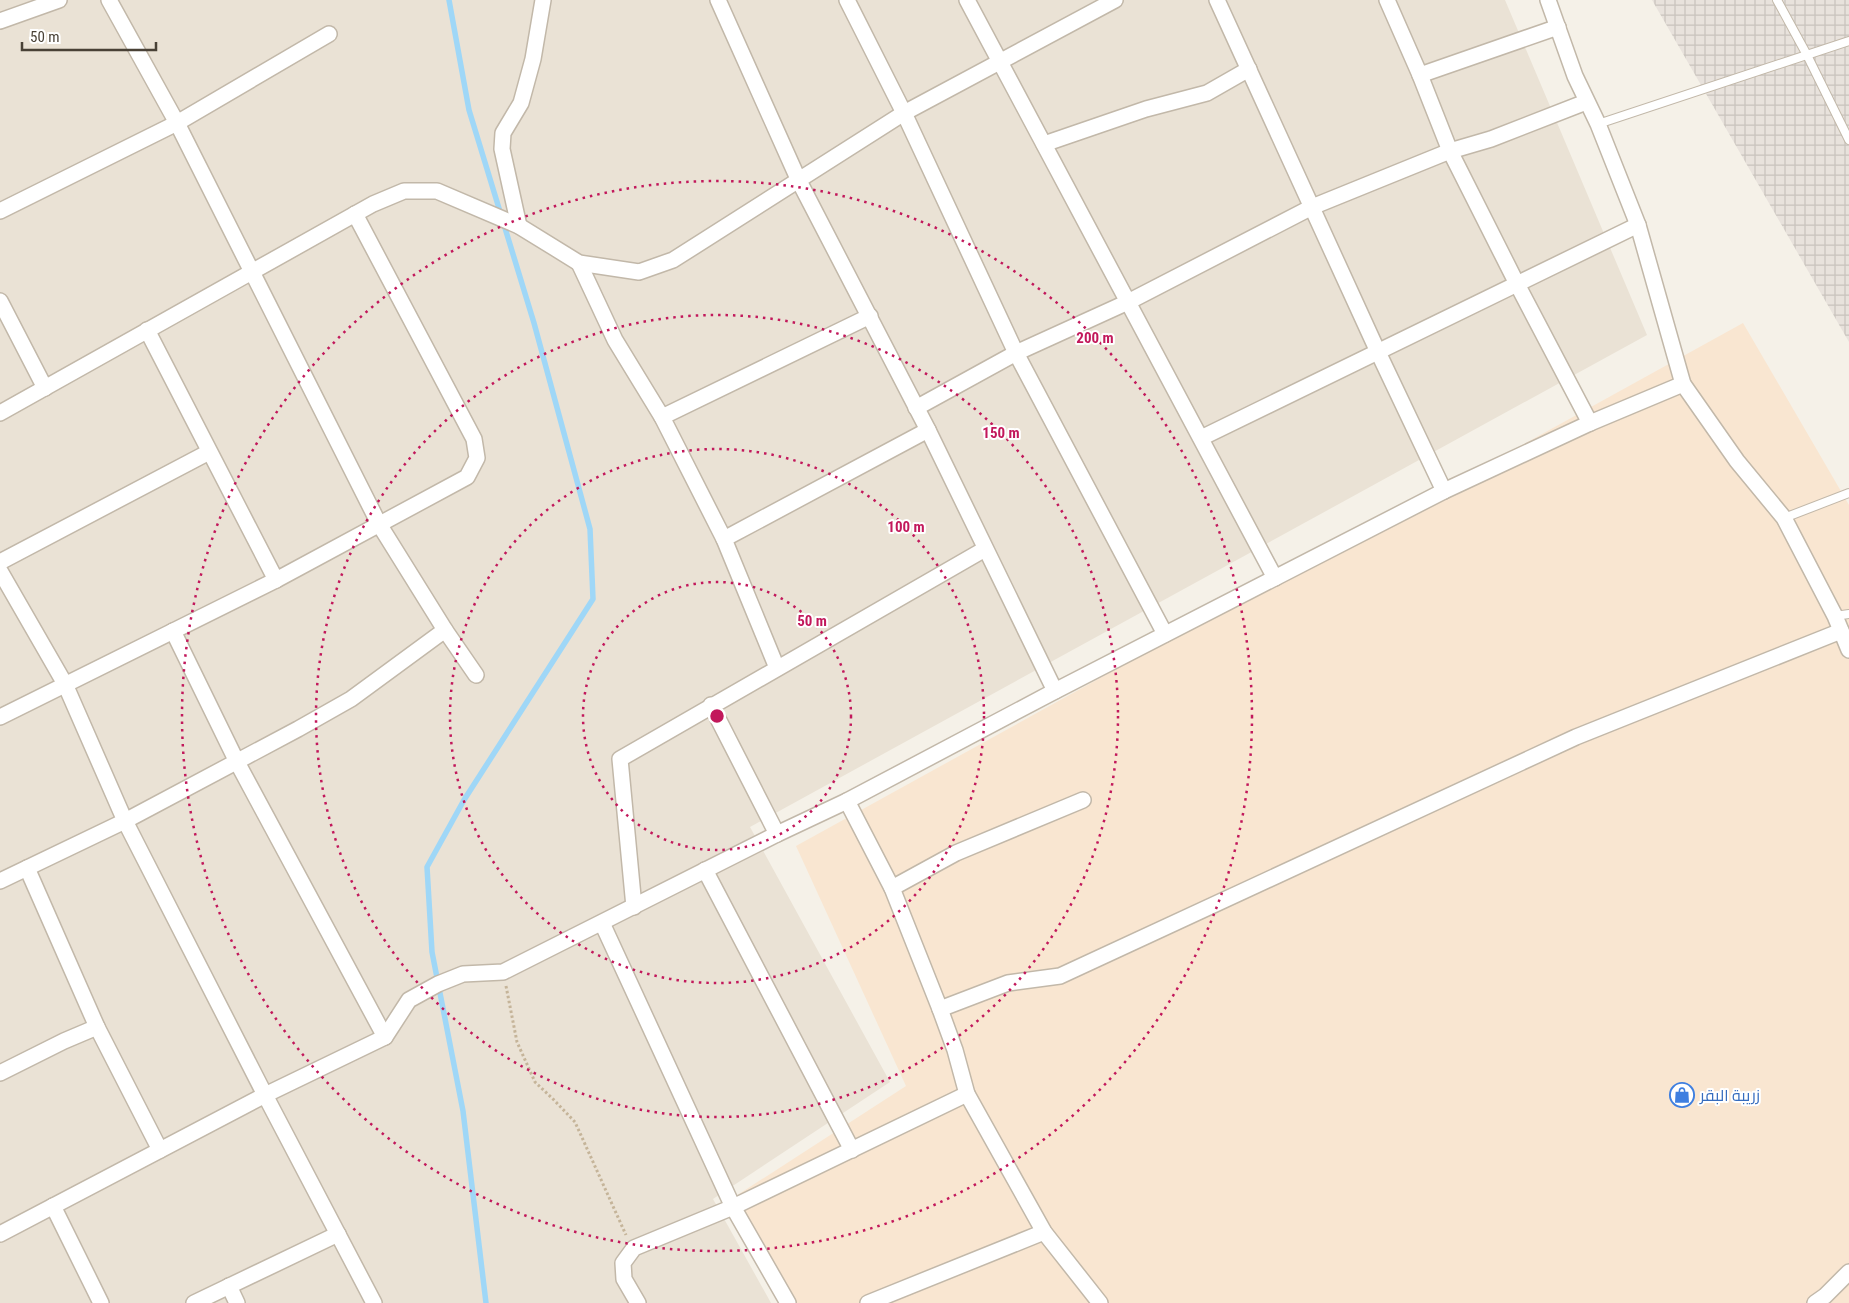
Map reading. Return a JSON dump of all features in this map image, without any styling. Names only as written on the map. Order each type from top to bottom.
[{"type":"street","points":[[0,21],[59,0]]},
{"type":"street","points":[[109,0],[177,123],[379,524],[445,630],[476,675]]},
{"type":"street","points":[[519,226],[502,149],[502,132],[521,103],[533,59],[543,0]]},
{"type":"street","points":[[718,0],[799,181],[928,430],[1055,691]]},
{"type":"street","points":[[847,0],[904,113],[1016,353],[1165,634]]},
{"type":"street","points":[[967,0],[1275,578]]},
{"type":"street","points":[[0,413],[373,204],[404,191],[437,191],[519,226],[579,263],[639,272],[673,260],[904,113],[1115,0]]},
{"type":"street","points":[[1218,0],[1378,352],[1444,491]]},
{"type":"street","points":[[1387,0],[1420,75],[1450,151],[1590,423]]},
{"type":"street","points":[[1548,0],[1574,76],[1598,124],[1638,225],[1682,384],[1737,461],[1784,518],[1842,615],[1841,631],[1849,650]]},
{"type":"street","points":[[1420,75],[1558,27]]},
{"type":"street","points":[[0,211],[177,123],[329,34]]},
{"type":"street","points":[[1044,144],[1146,109],[1207,93],[1249,69]]},
{"type":"street","points":[[916,408],[1016,353],[1128,302],[1312,207],[1450,151],[1491,139],[1586,102]]},
{"type":"street","points":[[0,717],[276,580],[467,477],[477,458],[474,439],[355,214]]},
{"type":"street","points":[[1200,438],[1638,225]]},
{"type":"street","points":[[579,263],[615,340],[662,416],[724,539],[777,668]]},
{"type":"street","points":[[0,301],[45,388]]},
{"type":"street","points":[[662,416],[870,316]]},
{"type":"street","points":[[146,330],[276,580]]},
{"type":"street","points":[[0,1234],[265,1095],[385,1037],[409,1000],[438,984],[462,974],[503,972],[602,924],[777,834],[847,801],[1055,691],[1444,491],[1590,423],[1682,384]]},
{"type":"street","points":[[724,539],[928,430]]},
{"type":"street","points":[[0,562],[209,452]]},
{"type":"street","points":[[634,907],[620,759],[985,549]]},
{"type":"street","points":[[0,571],[65,684],[126,821],[265,1095],[374,1303]]},
{"type":"street","points":[[0,881],[126,821],[298,730],[350,698],[445,630]]},
{"type":"street","points":[[173,631],[237,762],[385,1037]]},
{"type":"street","points":[[940,1008],[1008,982],[1060,976],[1576,737],[1841,631]]},
{"type":"street","points":[[711,706],[777,834]]},
{"type":"street","points":[[892,888],[956,853],[1083,800]]},
{"type":"street","points":[[847,801],[892,888],[940,1008],[955,1050],[967,1094],[1044,1232],[1100,1303]]},
{"type":"street","points":[[27,868],[97,1027],[160,1150]]},
{"type":"street","points":[[706,870],[852,1150]]},
{"type":"street","points":[[602,924],[733,1207],[788,1303]]},
{"type":"street","points":[[0,1073],[97,1027]]},
{"type":"street","points":[[638,1303],[624,1280],[623,1263],[634,1248],[733,1207],[967,1094]]},
{"type":"street","points":[[53,1206],[101,1303]]},
{"type":"street","points":[[868,1303],[1044,1232]]},
{"type":"street","points":[[194,1303],[338,1234]]},
{"type":"street","points":[[1815,1303],[1825,1296],[1849,1272]]},
{"type":"street","points":[[229,1286],[237,1303]]},
{"type":"lane","points":[[1777,0],[1807,55],[1849,140]]},
{"type":"lane","points":[[1598,124],[1849,41]]},
{"type":"lane","points":[[1784,518],[1849,494]]},
{"type":"path","points":[[503,972],[517,1042],[535,1082],[575,1122],[619,1222],[634,1248]]},
{"type":"shaded area","points":[[0,0],[1505,0],[1647,335],[750,827],[890,1082],[713,1199],[771,1303],[0,1303]]},
{"type":"shaded area","points":[[1652,0],[1849,0],[1849,342]]},
{"type":"shaded area","points":[[1743,323],[1849,505],[1849,1303],[778,1303],[722,1205],[906,1086],[796,846]]},
{"type":"waterway","points":[[449,0],[469,110],[534,323],[590,529],[593,599],[464,800],[427,867],[432,952],[463,1111],[486,1303]]},
{"type":"place","name":"زريبة البقر","points":[[1682,1095]]}]
